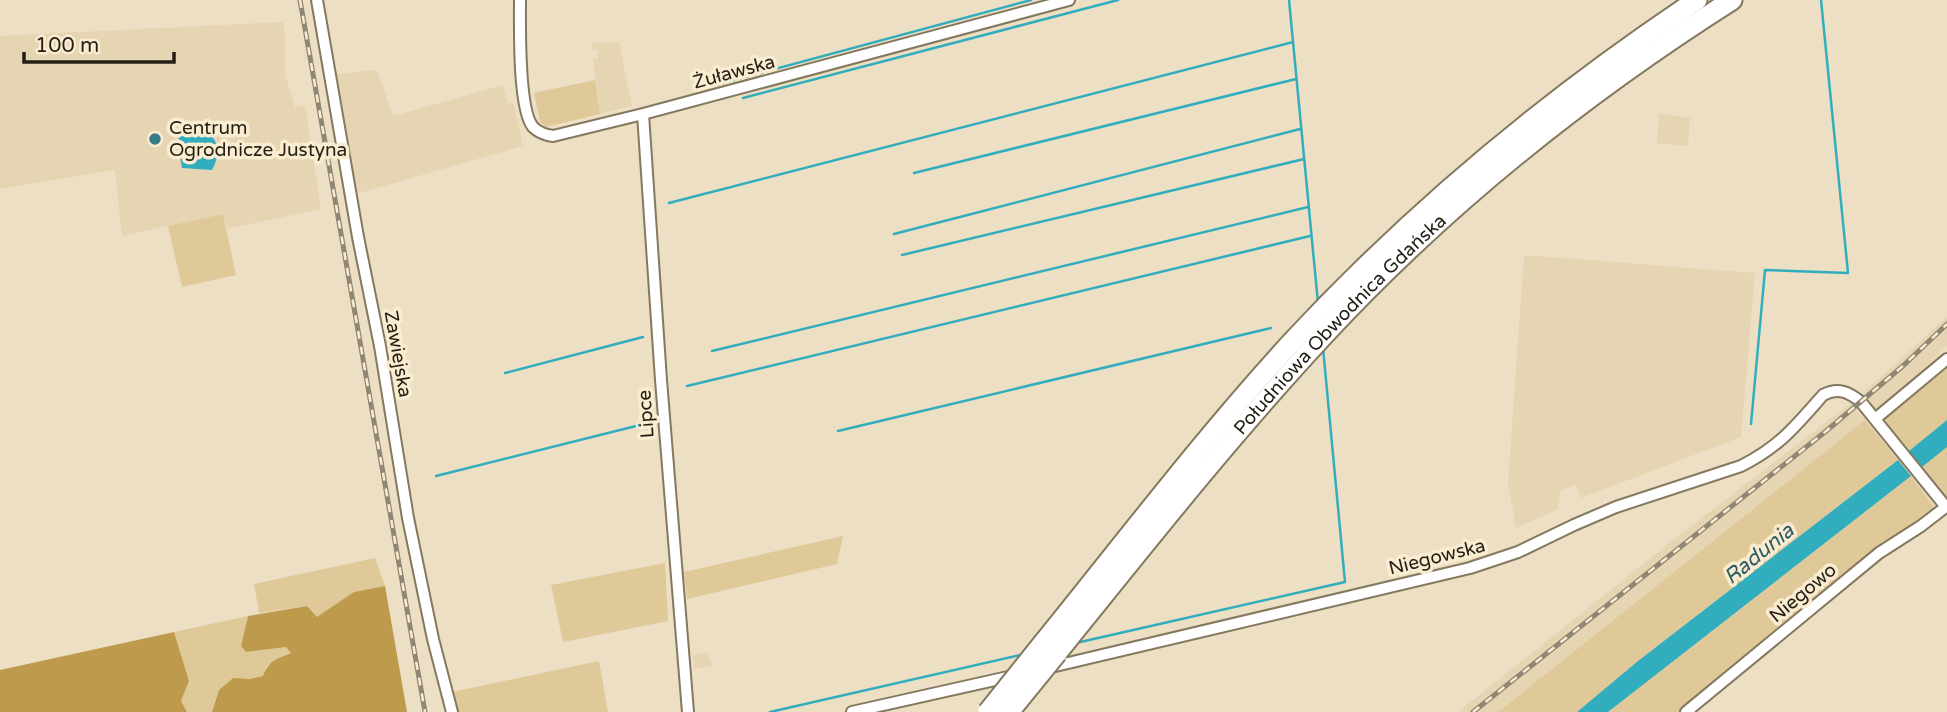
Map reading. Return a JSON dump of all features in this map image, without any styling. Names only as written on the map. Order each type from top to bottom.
[{"type":"highway","name":"Południowa Obwodnica Gdańska","points":[[988,712],[1214,431],[1289,345],[1353,279],[1440,196],[1524,124],[1609,60],[1697,0]]},
{"type":"highway","name":"Południowa Obwodnica Gdańska","points":[[1009,712],[1185,494],[1255,412],[1380,278],[1456,207],[1540,136],[1660,47],[1732,0]]},
{"type":"street","name":"Zawiejska","points":[[317,0],[404,482],[408,518],[433,639],[452,712]]},
{"type":"street","name":"Żuławska","points":[[520,0],[522,81],[527,113],[540,133],[553,136],[1069,0]]},
{"type":"street","name":"Lipce","points":[[643,114],[688,712]]},
{"type":"street","points":[[1877,422],[1947,359]]},
{"type":"street","name":"Niegowska","points":[[852,712],[1091,658],[1494,561],[1616,507],[1741,466],[1780,442],[1823,395],[1830,391],[1851,394],[1944,504]]},
{"type":"street","name":"Niegowo","points":[[1686,712],[1879,553],[1921,526],[1944,504]]},
{"type":"shaded area","name":"Centrum Ogrodnicze Justyna","points":[[283,22],[285,74],[295,107],[305,105],[321,209],[227,229],[223,214],[122,236],[115,170],[0,189],[0,36]]},
{"type":"shaded area","points":[[619,42],[632,106],[600,114],[593,59],[598,59],[598,50],[592,50],[591,43]]},
{"type":"shaded area","points":[[377,70],[393,116],[503,85],[508,103],[513,102],[523,146],[356,194],[337,74]]},
{"type":"shaded area","points":[[595,80],[600,114],[546,127],[540,122],[534,93]]},
{"type":"shaded area","points":[[1659,113],[1690,118],[1688,146],[1657,143]]},
{"type":"shaded area","points":[[223,214],[236,275],[182,287],[168,226]]},
{"type":"shaded area","points":[[1524,255],[1755,273],[1741,437],[1581,498],[1576,485],[1561,490],[1558,509],[1516,528],[1508,483]]},
{"type":"shaded area","points":[[1947,317],[1947,346],[1876,410],[1863,393]]},
{"type":"shaded area","points":[[1947,365],[1947,420],[1909,451],[1883,418]]},
{"type":"shaded area","points":[[1851,403],[1865,420],[1498,712],[1458,712],[1668,544]]},
{"type":"shaded area","points":[[1865,420],[1898,460],[1638,661],[1577,712],[1498,712]]},
{"type":"shaded area","points":[[1947,442],[1947,498],[1922,467]]},
{"type":"shaded area","points":[[1911,476],[1935,508],[1682,712],[1608,712]]},
{"type":"shaded area","points":[[843,536],[837,564],[687,599],[684,572]]},
{"type":"shaded area","points":[[375,558],[385,586],[354,592],[317,618],[307,606],[259,613],[254,584]]},
{"type":"shaded area","points":[[665,563],[668,621],[563,642],[551,585]]},
{"type":"shaded area","points":[[385,586],[407,712],[212,712],[219,690],[233,678],[250,679],[263,676],[271,663],[291,653],[286,647],[246,652],[241,646],[248,616],[307,606],[317,617],[354,592]]},
{"type":"shaded area","points":[[248,616],[242,646],[246,652],[287,647],[292,653],[268,665],[263,676],[232,679],[219,690],[212,712],[187,712],[181,701],[189,681],[174,632]]},
{"type":"shaded area","points":[[174,632],[189,681],[181,701],[187,712],[0,712],[0,670]]},
{"type":"shaded area","points":[[708,652],[712,666],[694,669],[693,655]]},
{"type":"shaded area","points":[[599,661],[608,712],[457,712],[452,692]]},
{"type":"water","points":[[209,133],[215,141],[217,151],[212,170],[182,168],[179,136]]},
{"type":"water","points":[[1947,420],[1947,447],[1922,467],[1909,451]]},
{"type":"water","points":[[1898,460],[1911,476],[1608,712],[1577,712],[1638,661]]},
{"type":"waterway","points":[[712,86],[1031,0]]},
{"type":"waterway","points":[[743,98],[1118,0]]},
{"type":"waterway","points":[[1289,0],[1318,303]]},
{"type":"waterway","points":[[1751,424],[1765,270],[1848,273],[1821,0]]},
{"type":"waterway","points":[[669,203],[1293,42]]},
{"type":"waterway","points":[[914,173],[1296,79]]},
{"type":"waterway","points":[[894,234],[1300,129]]},
{"type":"waterway","points":[[902,255],[1304,159]]},
{"type":"waterway","points":[[712,351],[1308,207]]},
{"type":"waterway","points":[[687,386],[1310,236]]},
{"type":"waterway","points":[[838,431],[1271,328]]},
{"type":"waterway","points":[[505,373],[643,337]]},
{"type":"waterway","points":[[1076,643],[1345,582],[1323,348]]},
{"type":"waterway","points":[[436,476],[652,422]]},
{"type":"waterway","points":[[770,712],[1025,654]]},
{"type":"railway","points":[[300,0],[425,712]]},
{"type":"railway","points":[[1473,712],[1825,432],[1904,365],[1947,324]]},
{"type":"place","name":"Centrum Ogrodnicze Justyna","points":[[155,139]]},
{"type":"water label","name":"Radunia","points":[[1759,554]]}]
